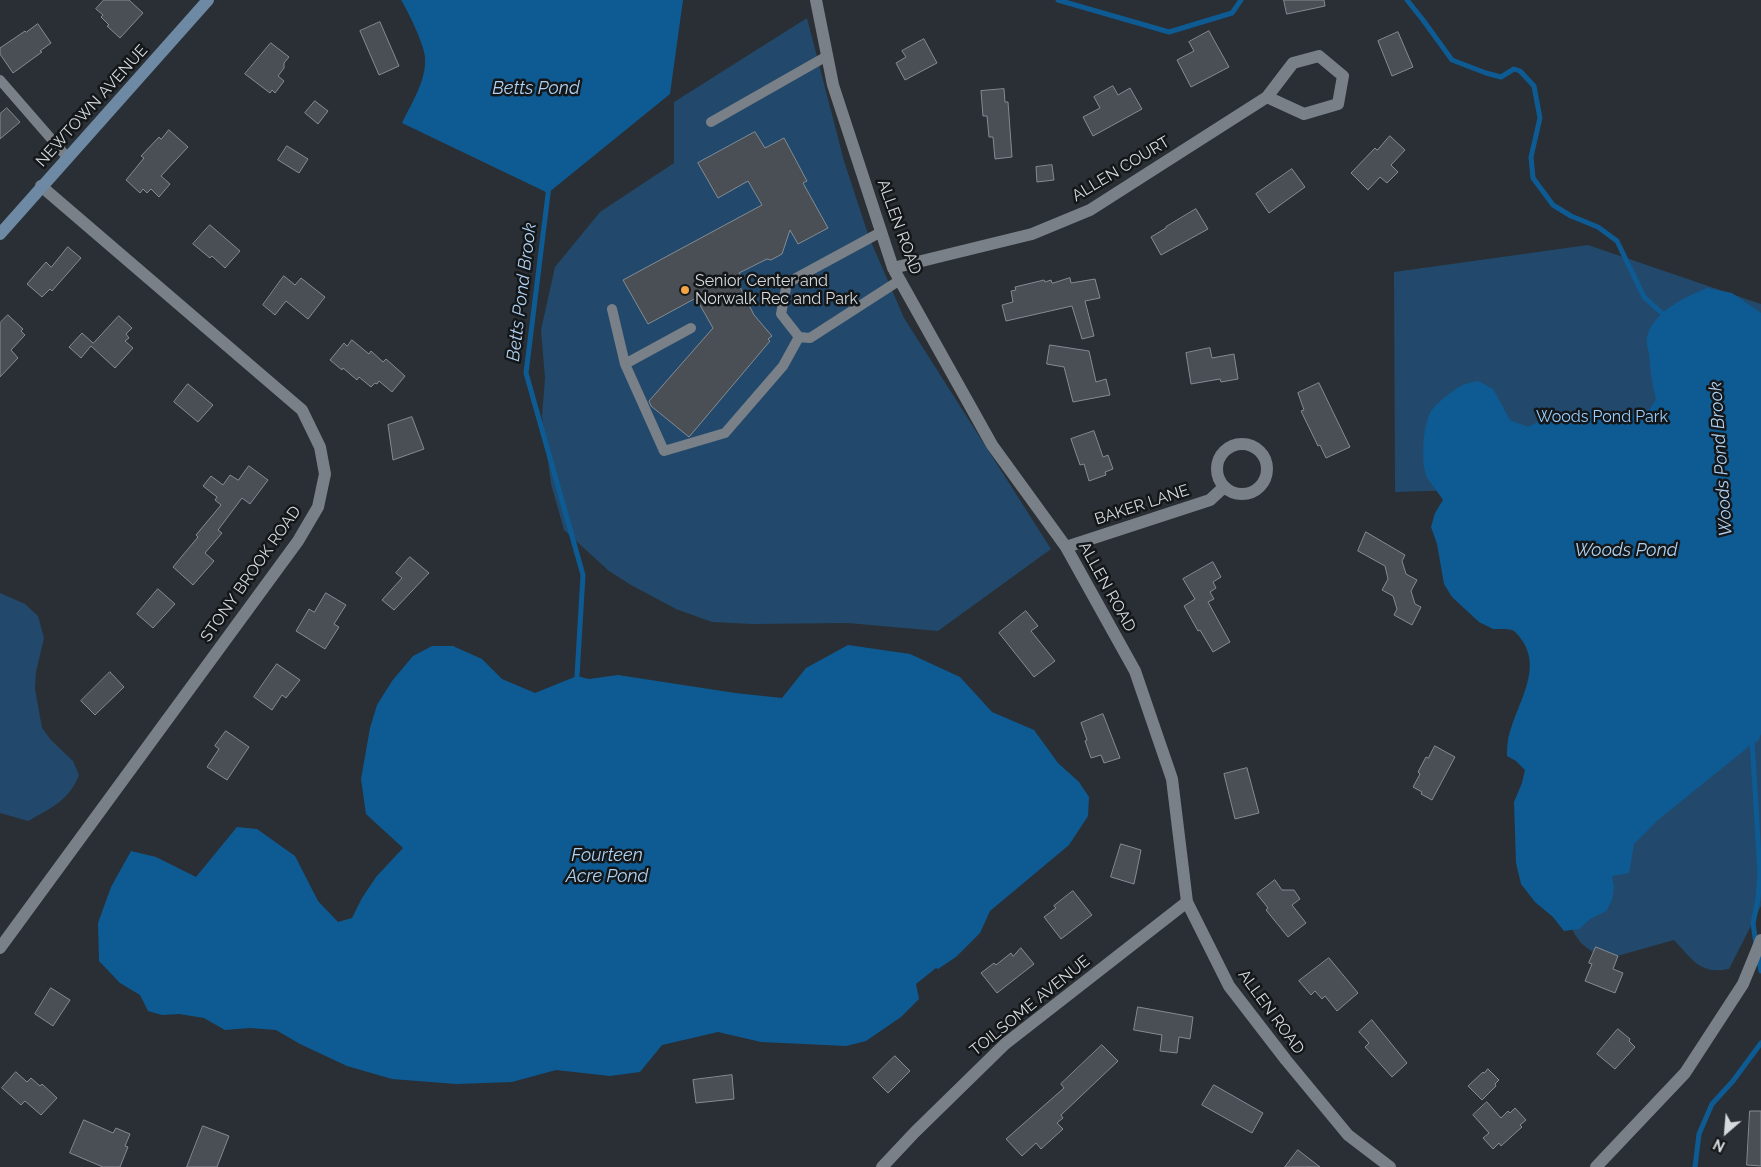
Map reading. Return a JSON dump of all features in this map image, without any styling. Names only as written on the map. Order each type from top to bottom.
[{"type":"main road","name":"NEWTOWN AVENUE","points":[[0,234],[208,0]]},
{"type":"street","name":"ALLEN ROAD","points":[[816,0],[833,85],[893,268],[992,445],[1066,547],[1135,671],[1172,778],[1187,902],[1229,986],[1286,1060],[1348,1135],[1390,1167]]},
{"type":"street","name":"ALLEN COURT","points":[[893,268],[1032,234],[1090,210],[1267,97],[1293,64],[1319,56],[1343,76],[1338,104],[1304,114],[1267,97]]},
{"type":"street","name":"STONY BROOK ROAD","points":[[0,948],[298,541],[318,507],[325,474],[320,447],[302,410],[42,186]]},
{"type":"street","points":[[1242,444],[1251,446],[1260,452],[1265,460],[1267,469],[1265,479],[1260,487],[1252,492],[1242,494],[1232,492],[1224,487],[1218,479],[1217,469],[1218,460],[1224,451],[1232,446],[1242,444]]},
{"type":"street","name":"BAKER LANE","points":[[1066,547],[1210,500],[1224,487]]},
{"type":"street","name":"TOILSOME AVENUE","points":[[882,1167],[1004,1044],[1187,902]]},
{"type":"street","points":[[1596,1167],[1685,1073],[1743,984],[1761,940]]},
{"type":"lane","points":[[711,122],[827,56]]},
{"type":"lane","points":[[0,80],[67,157]]},
{"type":"lane","points":[[881,232],[787,284],[781,314],[799,337],[810,338],[900,280]]},
{"type":"lane","points":[[612,309],[624,364],[664,451],[725,433],[783,366],[799,337]]},
{"type":"lane","points":[[624,364],[691,328]]},
{"type":"green space","points":[[807,18],[844,161],[869,237],[904,318],[1051,549],[938,631],[848,623],[753,624],[712,622],[676,609],[609,571],[564,530],[551,484],[542,416],[545,378],[541,330],[555,267],[600,212],[674,163],[674,102]]},
{"type":"green space","name":"Woods Pond","points":[[1588,245],[1761,304],[1761,906],[1729,969],[1711,970],[1697,964],[1674,940],[1603,960],[1582,944],[1575,935],[1561,905],[1546,707],[1532,648],[1520,633],[1485,623],[1461,490],[1395,492],[1394,272]]},
{"type":"green space","points":[[0,593],[25,604],[38,616],[44,638],[36,672],[35,689],[42,728],[51,740],[73,761],[79,775],[65,798],[52,808],[28,821],[0,813]]},
{"type":"water","name":"Betts Pond","points":[[401,0],[683,0],[670,94],[548,193],[402,123],[421,83],[424,74],[425,57],[419,36]]},
{"type":"water","name":"Woods Pond","points":[[1707,288],[1732,293],[1761,313],[1761,734],[1758,741],[1659,819],[1634,844],[1629,873],[1612,876],[1614,886],[1612,900],[1606,911],[1590,919],[1579,929],[1564,931],[1553,917],[1535,902],[1521,884],[1516,863],[1514,802],[1525,770],[1516,761],[1507,756],[1507,748],[1512,726],[1527,684],[1530,670],[1529,656],[1523,642],[1512,629],[1493,629],[1479,622],[1452,597],[1444,584],[1437,544],[1431,527],[1435,513],[1443,500],[1426,475],[1423,452],[1424,435],[1430,413],[1440,402],[1459,387],[1478,381],[1493,389],[1510,420],[1528,427],[1547,417],[1569,413],[1596,411],[1618,416],[1633,415],[1650,409],[1656,399],[1647,341],[1650,329],[1662,313],[1689,296]]},
{"type":"water","name":"Fourteen Acre Pond","points":[[848,645],[910,654],[960,677],[992,712],[1034,730],[1058,763],[1079,782],[1089,797],[1088,816],[1069,845],[990,911],[980,933],[956,957],[938,969],[936,968],[916,984],[919,999],[901,1017],[866,1041],[846,1046],[761,1042],[718,1032],[662,1045],[640,1072],[610,1076],[556,1070],[512,1082],[456,1084],[392,1079],[347,1066],[300,1044],[276,1030],[250,1028],[225,1030],[204,1018],[179,1014],[162,1015],[148,1011],[140,995],[120,983],[99,961],[98,923],[111,887],[131,851],[156,857],[196,877],[237,827],[257,829],[295,856],[318,901],[338,922],[352,918],[376,877],[403,848],[366,814],[361,779],[370,728],[377,705],[392,681],[413,656],[432,646],[453,646],[482,659],[502,679],[535,693],[577,676],[589,679],[618,675],[735,693],[782,698],[806,668]]},
{"type":"building","points":[[104,0],[129,0],[143,13],[120,38],[107,26],[109,25],[101,17],[103,15],[96,9]]},
{"type":"building","points":[[1284,0],[1324,0],[1325,6],[1287,14]]},
{"type":"building","points":[[380,22],[399,66],[379,75],[360,31]]},
{"type":"building","points":[[38,24],[51,43],[13,73],[0,54],[0,48]]},
{"type":"building","points":[[1209,31],[1229,67],[1191,87],[1177,60],[1194,51],[1189,42]]},
{"type":"building","points":[[1398,32],[1413,67],[1392,76],[1378,41]]},
{"type":"building","points":[[924,39],[937,63],[905,80],[896,63],[906,57],[902,51]]},
{"type":"building","points":[[271,43],[289,57],[278,76],[284,81],[275,93],[272,90],[270,93],[245,74]]},
{"type":"building","points":[[1113,86],[1118,95],[1130,88],[1142,109],[1093,136],[1083,117],[1100,108],[1094,97]]},
{"type":"building","points":[[1004,89],[1005,102],[1008,102],[1012,157],[995,159],[993,137],[989,137],[987,116],[983,116],[981,91]]},
{"type":"building","points":[[315,101],[328,111],[318,124],[305,113]]},
{"type":"building","points":[[7,108],[20,122],[0,139],[0,114]]},
{"type":"building","points":[[169,130],[188,147],[161,176],[170,184],[159,197],[151,189],[147,193],[143,189],[140,193],[126,180],[144,158],[141,156],[159,137],[161,139]]},
{"type":"building","name":"Senior Center and Norwalk Rec and Park","points":[[755,132],[765,148],[784,138],[807,181],[803,183],[828,228],[798,244],[790,230],[782,254],[739,273],[742,278],[737,281],[754,315],[772,336],[768,339],[770,341],[689,437],[651,406],[649,401],[713,328],[696,298],[648,324],[623,280],[762,205],[748,181],[718,198],[698,163]]},
{"type":"building","points":[[1390,136],[1405,150],[1391,165],[1398,172],[1387,183],[1380,177],[1368,190],[1351,173],[1375,148],[1377,150]]},
{"type":"building","points":[[287,146],[308,159],[299,173],[278,160]]},
{"type":"building","points":[[1052,165],[1054,180],[1037,182],[1036,167]]},
{"type":"building","points":[[1292,169],[1305,187],[1269,213],[1256,194]]},
{"type":"building","points":[[1196,209],[1208,229],[1161,255],[1151,237]]},
{"type":"building","points":[[210,225],[240,251],[225,268],[212,256],[210,258],[193,244]]},
{"type":"building","points":[[68,247],[81,258],[52,291],[50,289],[42,297],[27,284],[46,262],[51,267]]},
{"type":"building","points":[[284,276],[295,285],[301,278],[325,297],[308,319],[286,301],[275,315],[263,305]]},
{"type":"building","points":[[1070,278],[1071,283],[1095,279],[1100,298],[1085,301],[1094,336],[1082,339],[1072,306],[1006,321],[1002,305],[1013,302],[1011,291],[1016,290],[1015,287],[1044,280],[1045,282],[1051,280],[1052,283]]},
{"type":"building","points":[[8,315],[23,329],[21,331],[25,335],[11,350],[18,358],[0,377],[0,323]]},
{"type":"building","points":[[119,316],[132,328],[126,334],[129,338],[125,341],[133,348],[115,368],[91,346],[81,358],[69,347],[82,333],[93,343]]},
{"type":"building","points":[[352,340],[369,354],[371,351],[383,362],[386,359],[405,376],[392,392],[379,381],[371,387],[359,377],[357,380],[330,360],[344,343],[347,346]]},
{"type":"building","points":[[1050,345],[1089,351],[1096,382],[1106,379],[1110,395],[1073,402],[1064,367],[1047,364]]},
{"type":"building","points":[[1210,348],[1212,358],[1234,354],[1238,379],[1221,382],[1220,379],[1191,384],[1186,353]]},
{"type":"building","points":[[1319,383],[1350,447],[1326,458],[1301,411],[1304,410],[1298,393]]},
{"type":"building","points":[[188,384],[213,405],[198,422],[174,402]]},
{"type":"building","points":[[412,417],[424,449],[393,460],[388,425]]},
{"type":"building","points":[[1094,431],[1103,457],[1108,455],[1113,469],[1105,472],[1106,475],[1089,481],[1084,464],[1080,465],[1071,439]]},
{"type":"building","points":[[249,466],[268,480],[250,504],[242,498],[218,530],[222,533],[205,553],[214,561],[193,585],[173,567],[221,505],[215,500],[217,497],[203,486],[211,476],[223,485],[230,475],[238,480]]},
{"type":"building","points":[[1366,532],[1405,555],[1402,561],[1406,574],[1417,580],[1411,591],[1415,604],[1421,607],[1412,625],[1394,615],[1397,609],[1393,596],[1382,590],[1388,579],[1385,566],[1358,551]]},
{"type":"building","points":[[410,557],[429,573],[394,610],[382,600],[402,578],[396,573]]},
{"type":"building","points":[[1213,562],[1221,577],[1213,582],[1216,588],[1210,592],[1214,599],[1208,602],[1230,642],[1213,652],[1184,606],[1195,599],[1183,579]]},
{"type":"building","points":[[158,589],[175,604],[153,628],[137,614]]},
{"type":"building","points":[[326,593],[346,605],[334,624],[339,627],[325,649],[296,631],[309,609],[314,612]]},
{"type":"building","points":[[1026,611],[1038,626],[1031,631],[1055,661],[1034,677],[999,633]]},
{"type":"building","points":[[277,664],[300,680],[286,698],[282,695],[272,710],[254,697]]},
{"type":"building","points":[[110,672],[124,687],[95,715],[81,701]]},
{"type":"building","points":[[1103,714],[1120,758],[1104,763],[1101,755],[1091,758],[1081,723]]},
{"type":"building","points":[[226,731],[249,747],[227,780],[207,767],[219,749],[215,746]]},
{"type":"building","points":[[1435,746],[1455,757],[1432,800],[1413,787],[1426,757],[1428,758]]},
{"type":"building","points":[[1247,768],[1259,813],[1235,819],[1224,774]]},
{"type":"building","points":[[1121,844],[1141,850],[1134,884],[1111,877]]},
{"type":"building","points":[[1275,880],[1282,890],[1294,890],[1300,899],[1292,905],[1306,923],[1288,937],[1266,910],[1268,908],[1257,894]]},
{"type":"building","points":[[1073,891],[1092,915],[1061,939],[1044,917],[1056,908],[1054,906]]},
{"type":"building","points":[[1596,947],[1618,956],[1613,969],[1623,973],[1615,993],[1585,981],[1592,964],[1589,963]]},
{"type":"building","points":[[1021,948],[1034,964],[997,993],[981,973],[994,963],[996,965],[1011,953],[1013,956]]},
{"type":"building","points":[[1329,958],[1358,993],[1337,1011],[1325,996],[1322,999],[1315,991],[1311,995],[1299,981]]},
{"type":"building","points":[[51,988],[70,1000],[53,1026],[35,1014]]},
{"type":"building","points":[[1138,1007],[1193,1017],[1190,1039],[1179,1037],[1177,1053],[1160,1051],[1162,1035],[1134,1030]]},
{"type":"building","points":[[1372,1020],[1407,1063],[1392,1077],[1365,1047],[1369,1043],[1359,1032]]},
{"type":"building","points":[[1618,1029],[1630,1039],[1629,1041],[1635,1047],[1615,1069],[1597,1054]]},
{"type":"building","points":[[1102,1045],[1118,1061],[1061,1115],[1063,1118],[1057,1123],[1063,1129],[1041,1149],[1036,1143],[1022,1156],[1006,1139],[1064,1088],[1061,1084]]},
{"type":"building","points":[[895,1056],[910,1071],[888,1093],[873,1078]]},
{"type":"building","points":[[1488,1069],[1499,1080],[1495,1084],[1496,1086],[1482,1100],[1468,1086]]},
{"type":"building","points":[[16,1072],[27,1082],[31,1078],[40,1086],[42,1084],[57,1098],[41,1115],[25,1101],[21,1105],[2,1088]]},
{"type":"building","points":[[732,1075],[734,1099],[696,1103],[693,1080]]},
{"type":"building","points":[[1214,1085],[1263,1113],[1252,1133],[1202,1105]]},
{"type":"building","points":[[1487,1102],[1501,1118],[1508,1111],[1510,1113],[1515,1108],[1526,1120],[1520,1125],[1522,1127],[1501,1146],[1499,1143],[1493,1149],[1483,1138],[1489,1133],[1473,1115]]},
{"type":"building","points":[[1750,1111],[1761,1111],[1761,1166],[1747,1165]]},
{"type":"building","points":[[84,1120],[113,1133],[116,1128],[130,1134],[125,1146],[128,1147],[120,1167],[103,1167],[70,1153]]},
{"type":"building","points":[[203,1126],[229,1136],[217,1167],[187,1167]]},
{"type":"building","points":[[1298,1150],[1320,1167],[1285,1167]]},
{"type":"waterway","name":"Betts Pond Brook","points":[[1058,0],[1169,32],[1232,13],[1241,0]]},
{"type":"waterway","name":"Woods Pond Brook","points":[[1407,0],[1452,60],[1501,77],[1514,69],[1520,71],[1534,86],[1540,118],[1531,157],[1533,178],[1553,205],[1571,216],[1598,227],[1617,241],[1644,297],[1665,316]]},
{"type":"waterway","name":"Betts Pond Brook","points":[[549,186],[526,373],[583,575],[577,676]]},
{"type":"waterway","name":"Woods Pond Brook","points":[[1752,739],[1760,875],[1753,923],[1756,944]]},
{"type":"waterway","name":"Woods Pond Brook","points":[[1758,955],[1761,971]]},
{"type":"waterway","name":"Woods Pond Brook","points":[[1695,1167],[1699,1134],[1712,1104],[1733,1081],[1761,1043]]},
{"type":"place","name":"Senior Center and Norwalk Rec and Park","points":[[685,290]]},
{"type":"park label","name":"Woods Pond Park","points":[[1602,417]]}]
